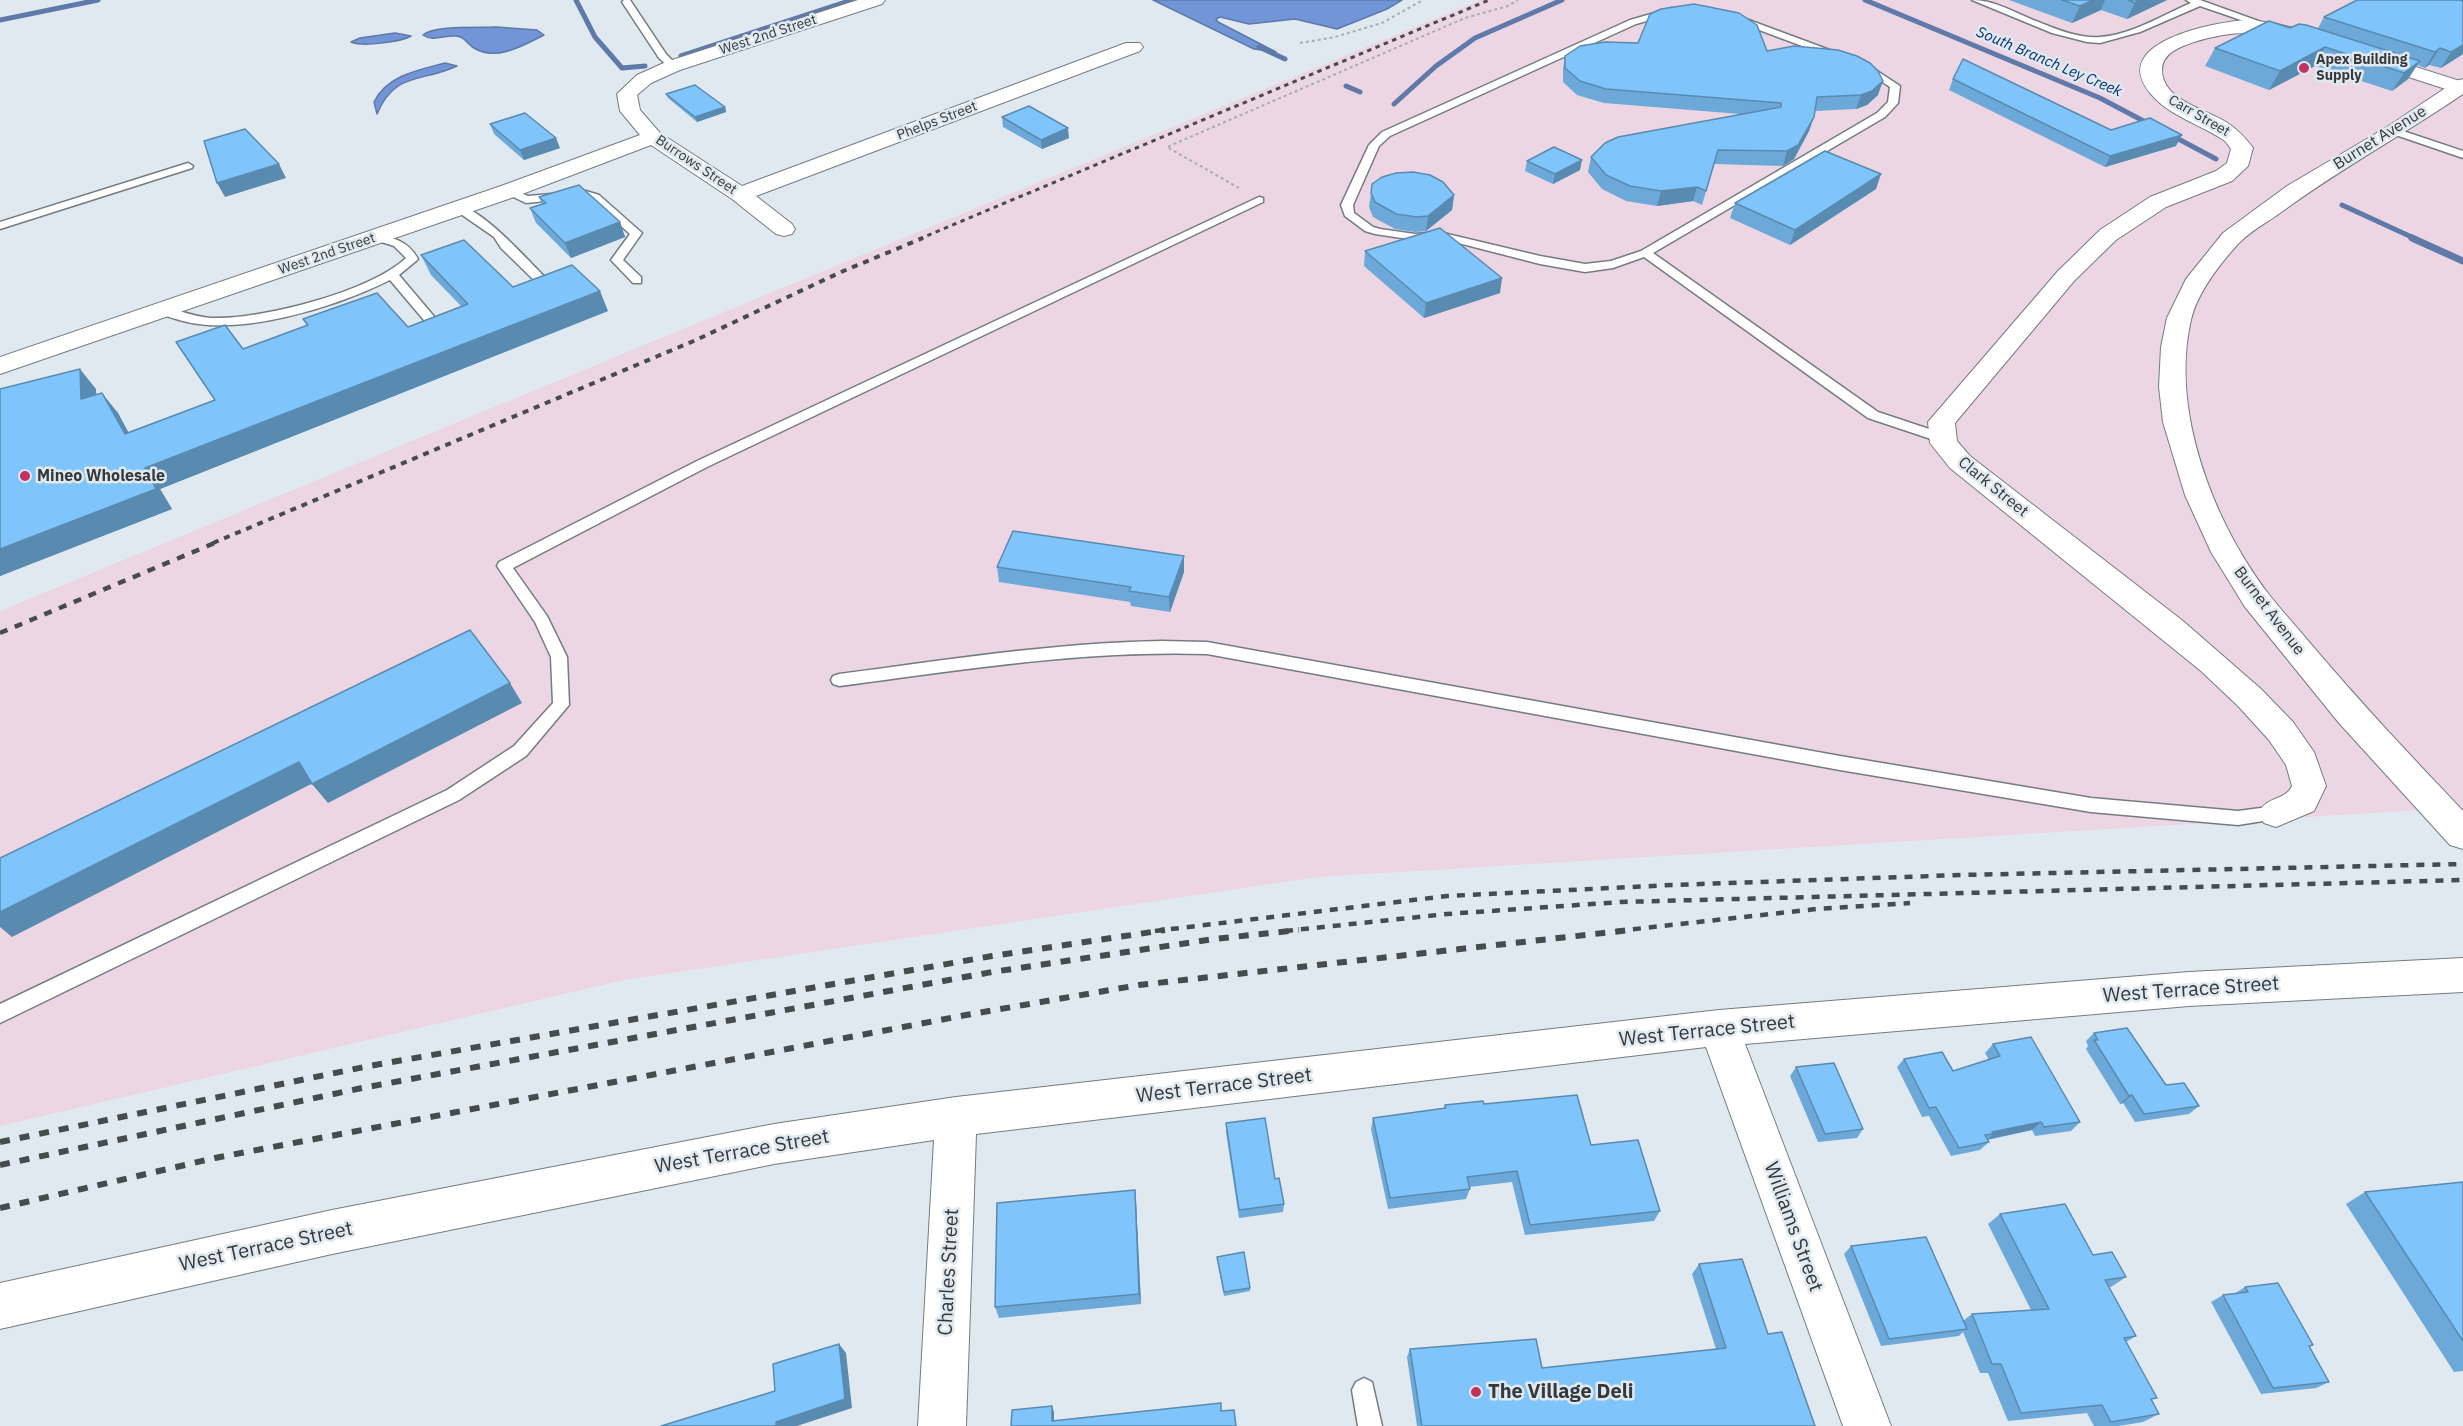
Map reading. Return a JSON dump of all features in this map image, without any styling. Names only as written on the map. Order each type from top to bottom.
[{"type":"street","name":"West 2nd Street","points":[[630,90],[644,79],[672,66],[876,0]]},
{"type":"street","name":"Carr Street","points":[[1942,438],[1941,422],[1951,408],[2066,276],[2108,235],[2158,202],[2224,176],[2236,166],[2242,148],[2236,137],[2222,127],[2170,102],[2155,88],[2150,73],[2154,57],[2159,51],[2184,39],[2223,26],[2270,27]]},
{"type":"street","points":[[2270,27],[2326,43]]},
{"type":"street","name":"Phelps Street","points":[[740,194],[1133,47]]},
{"type":"street","points":[[2348,51],[2461,86]]},
{"type":"street","name":"Burnet Avenue","points":[[2461,86],[2394,131],[2295,191],[2231,238],[2198,279],[2179,318],[2174,347],[2173,377],[2176,422],[2199,495],[2226,552],[2256,599],[2350,714],[2463,835]]},
{"type":"street","name":"Burrows Street","points":[[630,90],[627,94],[630,111],[653,137],[740,194],[784,230]]},
{"type":"street","name":"West 2nd Street","points":[[0,366],[509,191],[653,137]]},
{"type":"street","name":"Clark Street","points":[[1942,438],[1960,462],[2203,652],[2270,718],[2298,754],[2308,775],[2309,789],[2300,804],[2276,813]]},
{"type":"street","name":"West Terrace Street","points":[[0,1306],[332,1232],[774,1144],[956,1117],[1719,1028],[2189,989],[2463,975]]},
{"type":"street","name":"Williams Street","points":[[1719,1028],[1867,1426]]},
{"type":"street","name":"Charles Street","points":[[942,1426],[956,1117]]},
{"type":"lane","points":[[1977,0],[2068,34],[2097,40],[2117,36],[2194,1],[2270,27]]},
{"type":"lane","points":[[627,2],[662,56],[672,66]]},
{"type":"lane","points":[[1686,10],[1668,11],[1633,22],[1386,134],[1374,145],[1347,206],[1349,214],[1369,229],[1379,232],[1415,237],[1439,235],[1540,260],[1585,268],[1613,264],[1645,253],[1881,115],[1894,104],[1897,95],[1895,86],[1870,68],[1725,16]]},
{"type":"lane","points":[[2394,131],[2463,155]]},
{"type":"lane","points":[[0,226],[188,166]]},
{"type":"lane","points":[[509,191],[526,200],[586,194],[595,197],[636,233],[617,260],[637,280]]},
{"type":"lane","points":[[0,1014],[453,795],[520,751],[561,705],[559,657],[542,620],[504,567],[702,464],[1259,200]]},
{"type":"lane","points":[[459,208],[498,235],[505,246],[544,284]]},
{"type":"lane","points":[[162,310],[198,322],[266,318],[293,312],[392,275],[402,270],[412,259],[408,248],[394,241],[376,237]]},
{"type":"lane","points":[[1645,253],[1873,415],[1942,438]]},
{"type":"lane","points":[[392,275],[438,329]]},
{"type":"lane","points":[[839,680],[1088,649],[1171,645],[1207,648],[1840,763],[2091,805],[2238,818],[2276,813]]},
{"type":"lane","points":[[1364,1390],[1370,1426]]},
{"type":"path","points":[[1300,42],[1335,37],[1382,23],[1423,0]]},
{"type":"path","points":[[1259,200],[1167,147],[1465,18],[1508,6],[1518,0]]},
{"type":"shaded area","points":[[1480,0],[2463,0],[2463,810],[2438,809],[1318,877],[624,980],[0,1126],[0,611]]},
{"type":"water","points":[[1153,0],[1402,0],[1387,9],[1337,29],[1295,19],[1249,24],[1220,17],[1216,19],[1276,52],[1254,49]]},
{"type":"water","points":[[496,27],[537,30],[544,35],[510,50],[491,53],[474,48],[458,36],[435,38],[423,35],[447,28]]},
{"type":"water","points":[[395,33],[411,36],[381,43],[351,42],[360,38]]},
{"type":"water","points":[[445,63],[457,66],[401,84],[384,100],[377,114],[374,102],[380,93],[395,80]]},
{"type":"building","points":[[2062,0],[2093,0],[2080,6]]},
{"type":"building","points":[[2357,0],[2463,1],[2463,45],[2451,52],[2440,48],[2435,52],[2324,17]]},
{"type":"building","points":[[1694,4],[1739,13],[1757,25],[1767,51],[1794,46],[1838,50],[1870,63],[1878,71],[1883,81],[1872,91],[1861,95],[1817,97],[1814,117],[1798,145],[1787,151],[1718,150],[1706,191],[1697,187],[1661,191],[1630,186],[1606,175],[1591,157],[1605,143],[1618,137],[1781,107],[1781,103],[1606,89],[1580,81],[1565,68],[1565,56],[1580,46],[1605,42],[1638,43],[1650,14],[1661,9]]},
{"type":"building","points":[[2269,21],[2290,28],[2299,24],[2306,25],[2420,61],[2404,73],[2325,47],[2280,71],[2215,48]]},
{"type":"building","points":[[1963,59],[2111,130],[2150,118],[2182,135],[2110,156],[1953,79]]},
{"type":"building","points":[[695,85],[725,107],[695,117],[666,94]]},
{"type":"building","points":[[1029,106],[1068,128],[1041,140],[1002,117]]},
{"type":"building","points":[[525,113],[556,138],[520,150],[490,124]]},
{"type":"building","points":[[245,129],[279,164],[217,183],[204,141]]},
{"type":"building","points":[[1554,147],[1582,160],[1555,174],[1527,161]]},
{"type":"building","points":[[1825,151],[1881,174],[1795,230],[1735,203]]},
{"type":"building","points":[[1413,172],[1430,175],[1443,182],[1454,195],[1428,216],[1417,217],[1396,214],[1375,202],[1371,193],[1372,184],[1382,177]]},
{"type":"building","points":[[579,185],[620,222],[565,243],[530,208],[546,203],[539,197]]},
{"type":"building","points":[[1440,228],[1502,278],[1426,303],[1365,251]]},
{"type":"building","points":[[464,240],[513,287],[572,265],[600,291],[145,468],[156,489],[0,549],[0,389],[80,369],[81,399],[102,393],[125,434],[215,400],[176,342],[225,325],[243,349],[308,325],[303,319],[377,293],[408,327],[468,304],[421,255]]},
{"type":"building","points":[[1013,531],[1184,556],[1169,597],[1129,591],[1131,587],[997,567]]},
{"type":"building","points":[[470,630],[510,683],[312,784],[299,762],[0,912],[0,858]]},
{"type":"building","points":[[2127,1028],[2166,1085],[2184,1083],[2199,1106],[2144,1114],[2132,1095],[2129,1096],[2094,1040],[2098,1040],[2094,1033]]},
{"type":"building","points":[[2031,1037],[2080,1122],[2044,1127],[2041,1122],[1992,1132],[1993,1134],[1985,1135],[1989,1142],[1959,1148],[1936,1107],[1929,1108],[1904,1059],[1942,1052],[1953,1071],[2000,1056],[1993,1044]]},
{"type":"building","points":[[1834,1063],[1863,1129],[1825,1134],[1796,1067]]},
{"type":"building","points":[[1577,1095],[1591,1145],[1638,1140],[1660,1211],[1530,1225],[1517,1171],[1467,1177],[1470,1189],[1390,1198],[1373,1118],[1446,1108],[1445,1105],[1483,1101],[1484,1104]]},
{"type":"building","points":[[1265,1118],[1275,1179],[1279,1178],[1284,1204],[1239,1210],[1226,1123]]},
{"type":"building","points":[[2463,1182],[2463,1341],[2365,1192]]},
{"type":"building","points":[[1135,1190],[1139,1294],[995,1307],[997,1203]]},
{"type":"building","points":[[2065,1204],[2093,1255],[2112,1252],[2126,1277],[2105,1280],[2136,1336],[2124,1338],[2157,1398],[2151,1399],[2159,1414],[2111,1422],[2102,1405],[2021,1413],[2001,1364],[1992,1364],[1972,1314],[2049,1309],[2000,1214]]},
{"type":"building","points":[[1926,1237],[1967,1329],[1889,1339],[1851,1246]]},
{"type":"building","points":[[1244,1252],[1250,1288],[1224,1292],[1217,1257]]},
{"type":"building","points":[[1742,1259],[1768,1334],[1782,1332],[1815,1426],[1422,1426],[1410,1349],[1536,1339],[1542,1368],[1726,1348],[1699,1264]]},
{"type":"building","points":[[2278,1283],[2313,1345],[2309,1346],[2329,1382],[2273,1388],[2223,1295],[2248,1292],[2245,1287]]},
{"type":"building","points":[[839,1344],[845,1399],[776,1422],[776,1426],[661,1426],[775,1391],[773,1364]]},
{"type":"building","points":[[1221,1403],[1221,1411],[1234,1410],[1236,1426],[1011,1426],[1012,1410],[1052,1406],[1052,1421]]},
{"type":"waterway","points":[[0,20],[98,0]]},
{"type":"waterway","name":"South Branch Ley Creek","points":[[576,0],[595,37],[622,68],[645,66]]},
{"type":"waterway","name":"South Branch Ley Creek","points":[[681,56],[852,0]]},
{"type":"waterway","name":"South Branch Ley Creek","points":[[1394,104],[1436,66],[1475,38],[1562,0]]},
{"type":"waterway","name":"South Branch Ley Creek","points":[[1865,0],[2100,98],[2151,125]]},
{"type":"waterway","name":"South Branch Ley Creek","points":[[1259,47],[1285,59]]},
{"type":"waterway","name":"South Branch Ley Creek","points":[[1346,86],[1360,92]]},
{"type":"waterway","name":"South Branch Ley Creek","points":[[2169,134],[2216,159]]},
{"type":"waterway","name":"South Branch Ley Creek","points":[[2342,205],[2416,239]]},
{"type":"waterway","name":"South Branch Ley Creek","points":[[2412,238],[2463,261]]},
{"type":"railway","points":[[919,239],[1489,0]]},
{"type":"railway","points":[[213,543],[696,340],[841,272],[923,238]]},
{"type":"railway","points":[[0,633],[217,542]]},
{"type":"railway","points":[[1155,931],[1447,896],[1672,885],[1961,875],[2463,864]]},
{"type":"railway","points":[[1285,931],[1447,914],[1621,902],[2463,880]]},
{"type":"railway","points":[[1617,931],[1816,909],[1910,903]]},
{"type":"railway","points":[[0,1142],[364,1067],[992,956],[1165,930]]},
{"type":"railway","points":[[0,1165],[362,1088],[992,972],[1214,939],[1299,930]]},
{"type":"railway","points":[[0,1208],[215,1158],[966,1015],[1139,985],[1630,930]]},
{"type":"place","name":"Apex Building Supply","points":[[2304,68]]},
{"type":"place","name":"Mineo Wholesale","points":[[25,476]]},
{"type":"place","name":"The Village Deli","points":[[1476,1392]]}]
